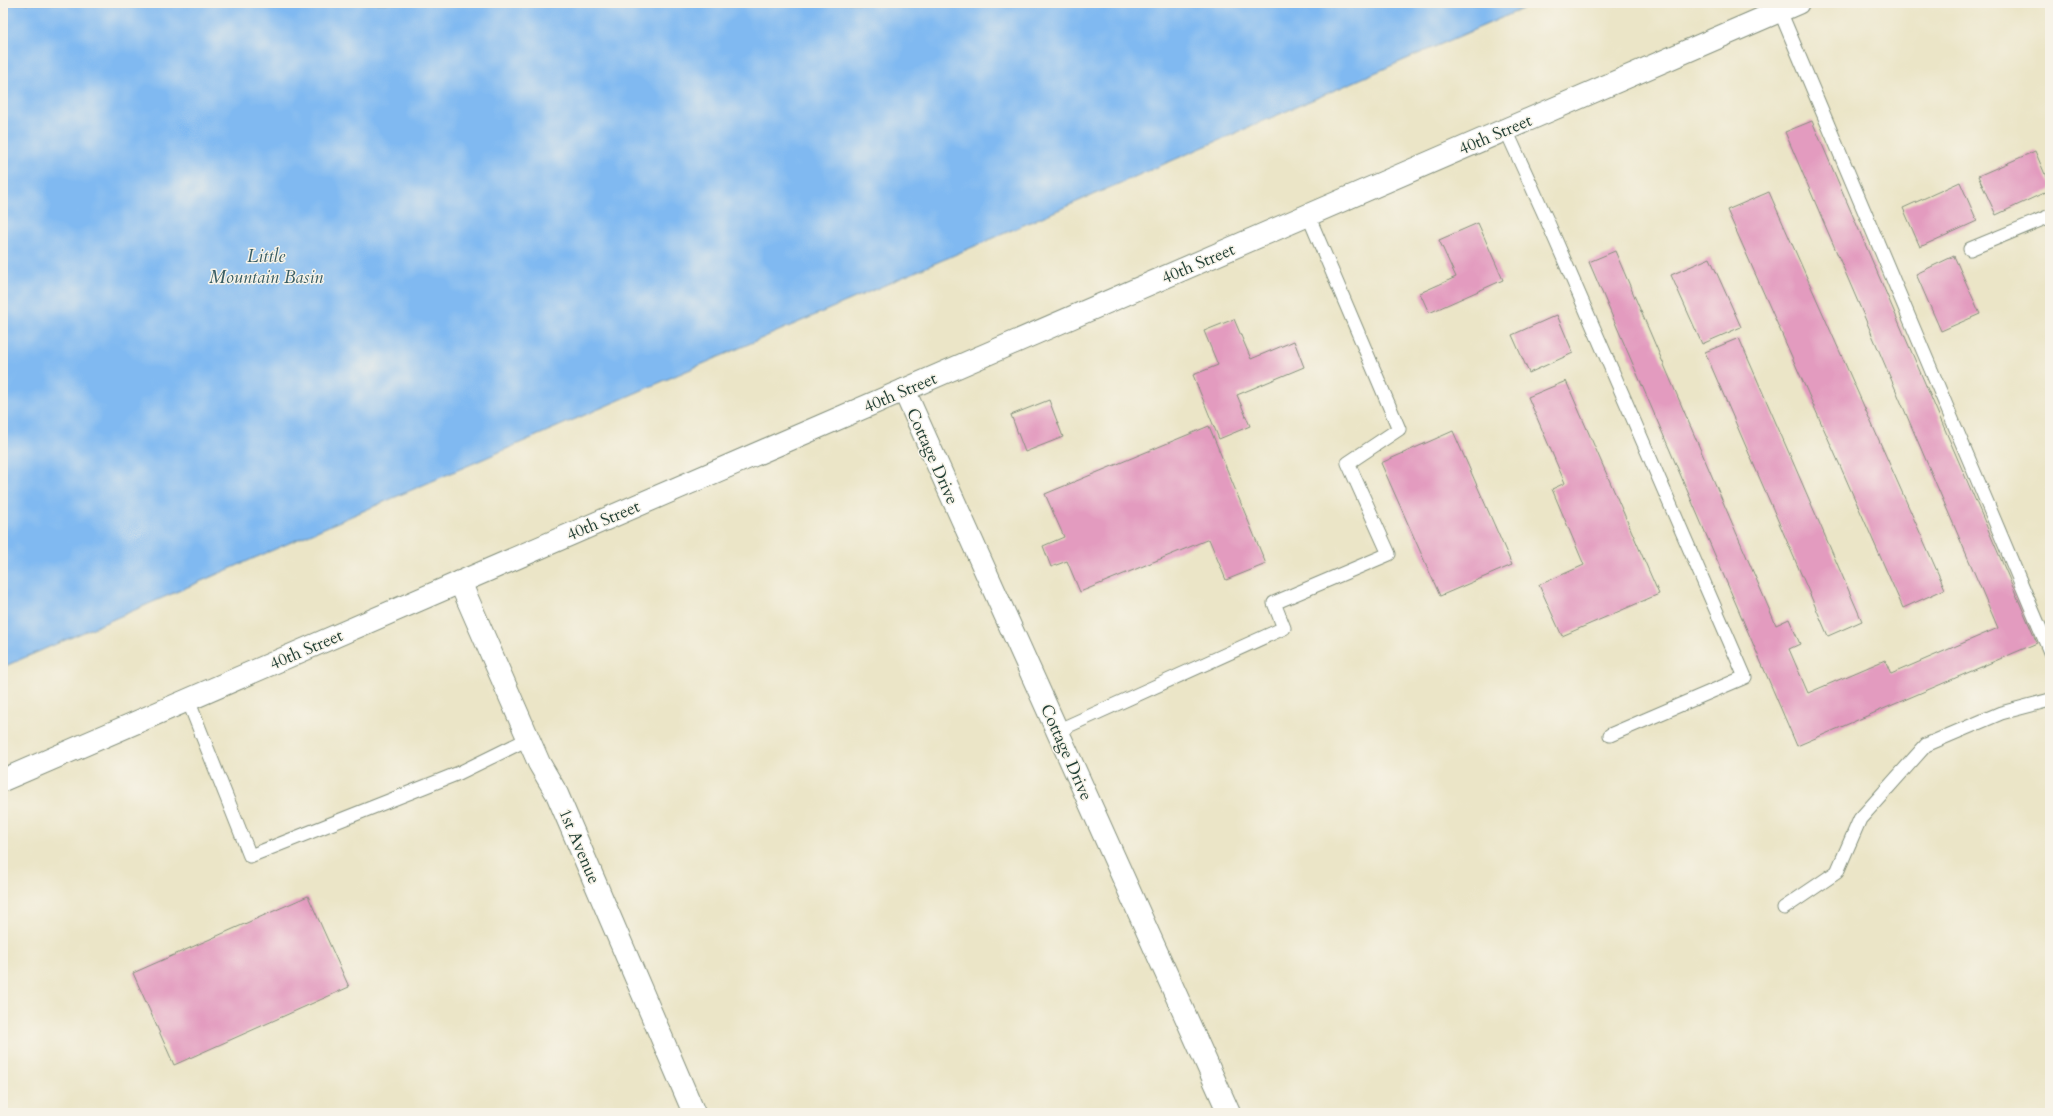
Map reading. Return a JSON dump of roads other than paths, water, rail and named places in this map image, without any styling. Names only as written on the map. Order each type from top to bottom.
[{"type":"main road","name":"40th Street","points":[[3,780],[1789,7]]},
{"type":"main road","name":"Cottage Drive","points":[[904,390],[1229,1113]]},
{"type":"main road","name":"1st Avenue","points":[[460,582],[528,739],[539,763],[557,794],[694,1113]]},
{"type":"lane","points":[[1789,7],[2050,652]]},
{"type":"lane","points":[[1506,130],[1549,225],[1745,677],[1610,735]]},
{"type":"lane","points":[[1057,731],[1284,628],[1274,603],[1389,554],[1348,463],[1399,429],[1308,215]]},
{"type":"lane","points":[[1970,249],[2050,216]]},
{"type":"lane","points":[[188,700],[250,856],[459,773],[528,739]]},
{"type":"lane","points":[[1784,908],[1837,872],[1860,819],[1926,745],[2002,713],[2050,700]]},
{"type":"water","name":"Little Mountain Basin","points":[[3,3],[1536,3],[3,667]]}]
